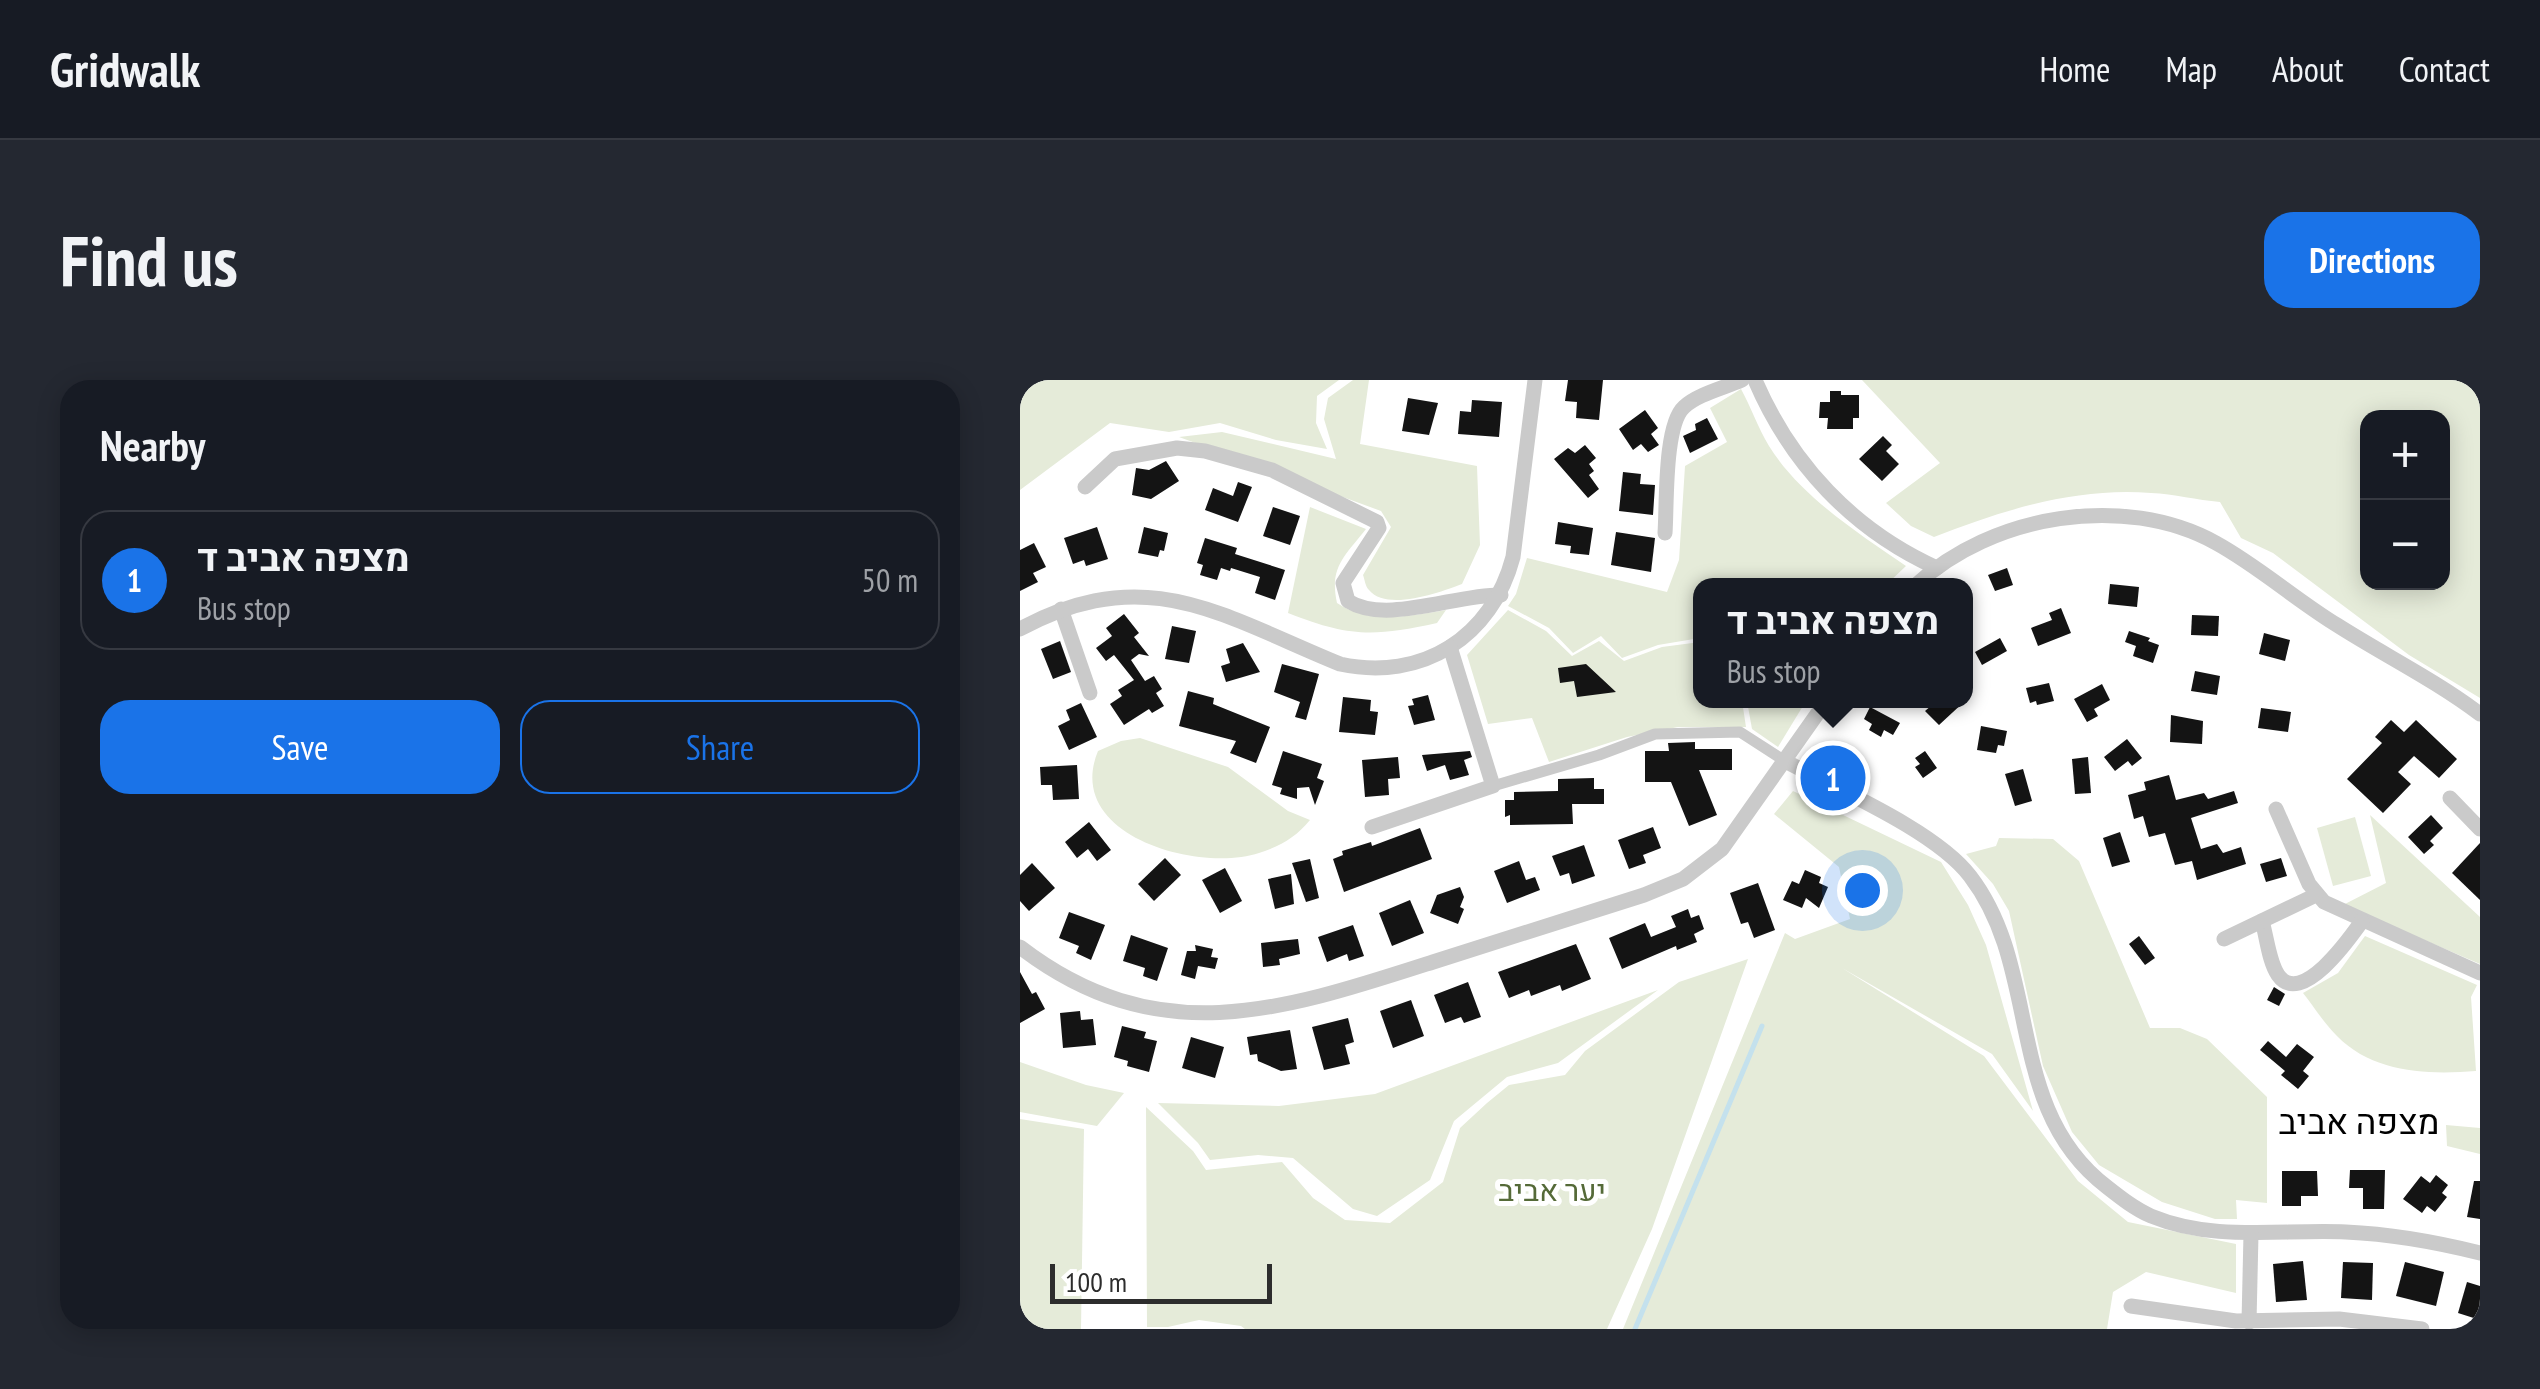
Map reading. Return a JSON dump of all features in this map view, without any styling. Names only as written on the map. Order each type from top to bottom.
[{"type":"street","points":[[1020,629],[1061,609],[1116,596],[1170,598],[1340,664],[1365,669],[1408,666],[1450,647],[1481,620],[1500,595],[1513,557],[1536,380]]},
{"type":"street","points":[[1665,533],[1672,435],[1679,412],[1697,399],[1742,380]]},
{"type":"street","points":[[1755,380],[1781,435],[1814,478],[1883,537],[1937,568]]},
{"type":"street","points":[[1086,487],[1114,460],[1144,452],[1177,448],[1259,465],[1377,522],[1380,528],[1375,538],[1343,582],[1348,601],[1357,607],[1394,610],[1480,594],[1500,595]]},
{"type":"street","points":[[1925,578],[1970,547],[2030,525],[2094,516],[2158,522],[2216,543],[2335,624],[2454,694],[2480,714]]},
{"type":"street","points":[[1061,609],[1090,694]]},
{"type":"street","points":[[1450,647],[1493,786]]},
{"type":"street","points":[[1020,947],[1074,983],[1175,1010],[1237,1013],[1312,1000],[1683,879],[1722,849],[1822,708]]},
{"type":"street","points":[[1372,826],[1655,734],[1740,732],[1785,762],[1937,843],[1969,874],[2001,932],[2047,1112],[2063,1141],[2086,1169],[2114,1193],[2151,1216],[2192,1228],[2252,1234],[2376,1234],[2480,1253]]},
{"type":"street","points":[[2450,798],[2480,829]]},
{"type":"street","points":[[2276,809],[2316,895],[2362,921],[2480,973]]},
{"type":"street","points":[[2224,940],[2316,895]]},
{"type":"street","points":[[2262,921],[2276,973],[2285,982],[2296,984],[2325,967],[2362,921]]},
{"type":"street","points":[[2249,1322],[2252,1234]]},
{"type":"street","points":[[2130,1306],[2249,1322],[2340,1319],[2422,1329]]},
{"type":"green space","points":[[1020,380],[1339,380],[1317,396],[1316,423],[1327,449],[1276,440],[1220,423],[1169,432],[1110,423],[1020,490]]},
{"type":"green space","points":[[1353,380],[1369,380],[1360,444],[1477,466],[1480,545],[1462,584],[1401,600],[1377,596],[1368,588],[1363,575],[1391,527],[1381,511],[1179,437],[1222,432],[1336,459],[1324,419],[1328,398]]},
{"type":"green space","points":[[1862,380],[2480,380],[2480,698],[2409,655],[2273,553],[2241,538],[2220,502],[2123,492],[2068,497],[1986,518],[1934,537],[1911,526],[1886,503],[1940,463]]},
{"type":"green space","points":[[1741,389],[1769,446],[1797,481],[1831,512],[1906,566],[1893,578],[1693,578],[1693,639],[1658,645],[1622,658],[1601,636],[1573,653],[1549,628],[1508,606],[1516,594],[1527,558],[1667,592],[1679,560],[1685,466],[1727,442],[1710,408]]},
{"type":"green space","points":[[1310,507],[1366,529],[1337,571],[1337,603],[1376,616],[1446,610],[1437,623],[1395,631],[1361,632],[1328,627],[1288,613]]},
{"type":"green space","points":[[1508,610],[1546,631],[1572,656],[1599,641],[1624,661],[1662,647],[1693,643],[1693,708],[1743,708],[1746,727],[1678,727],[1627,737],[1549,762],[1532,718],[1488,724],[1467,655]]},
{"type":"green space","points":[[1748,708],[1802,708],[1778,747],[1752,729]]},
{"type":"green space","points":[[1140,738],[1228,767],[1288,811],[1310,820],[1281,844],[1233,858],[1172,852],[1143,841],[1118,826],[1100,806],[1092,781],[1098,751]]},
{"type":"green space","points":[[1793,791],[1941,862],[1968,905],[1986,945],[2033,1111],[1992,1054],[1842,968],[1984,1056],[2078,1181],[2128,1222],[2236,1244],[2236,1293],[2146,1272],[2113,1292],[2107,1329],[1623,1329],[1785,933],[1795,939],[1850,919],[1839,867],[1774,814]]},
{"type":"green space","points":[[2370,815],[2480,917],[2480,964],[2343,905],[2386,883]]},
{"type":"green space","points":[[2355,817],[2371,876],[2333,886],[2317,828]]},
{"type":"green space","points":[[1999,838],[2053,839],[2079,861],[2150,1028],[2180,1028],[2207,1039],[2267,1097],[2267,1203],[2236,1200],[2237,1219],[2215,1219],[2162,1202],[2099,1165],[2072,1132],[2043,1066],[2009,911],[1993,884],[1966,854],[1996,846]]},
{"type":"green space","points":[[2365,936],[2477,985],[2471,997],[2476,1071],[2420,1071],[2384,1064],[2351,1048],[2328,1026],[2303,993],[2338,973]]},
{"type":"green space","name":"יער אביב","points":[[1748,959],[1652,1229],[1607,1329],[1245,1329],[1199,1320],[1147,1327],[1146,1107],[1193,1151],[1206,1170],[1282,1162],[1313,1198],[1345,1220],[1390,1223],[1443,1182],[1460,1128],[1509,1085],[1565,1075],[1585,1051],[1679,982]]},
{"type":"green space","points":[[1658,990],[1558,1063],[1507,1077],[1454,1121],[1430,1180],[1377,1216],[1353,1209],[1293,1158],[1258,1155],[1210,1160],[1158,1103],[1279,1106],[1375,1094]]},
{"type":"green space","points":[[1020,1062],[1086,1085],[1124,1093],[1097,1126],[1020,1112]]},
{"type":"green space","points":[[1020,1119],[1084,1129],[1081,1329],[1020,1329]]},
{"type":"green space","points":[[2446,1125],[2480,1128],[2480,1154],[2447,1146]]},
{"type":"building","points":[[1568,380],[1603,380],[1599,420],[1576,418],[1577,402],[1565,401]]},
{"type":"building","points":[[1830,391],[1859,395],[1859,418],[1853,418],[1853,429],[1827,429],[1828,418],[1819,418],[1820,402],[1830,402]]},
{"type":"building","points":[[1408,398],[1438,403],[1429,435],[1402,431]]},
{"type":"building","points":[[1472,400],[1502,402],[1499,437],[1458,434],[1460,411],[1471,412]]},
{"type":"building","points":[[1645,410],[1658,428],[1651,434],[1659,445],[1648,452],[1641,444],[1633,450],[1619,429]]},
{"type":"building","points":[[1707,418],[1718,439],[1690,453],[1683,436]]},
{"type":"building","points":[[1883,436],[1892,445],[1886,451],[1899,464],[1882,481],[1859,459]]},
{"type":"building","points":[[1585,445],[1596,458],[1589,464],[1594,471],[1589,475],[1599,489],[1588,498],[1554,459],[1568,448],[1575,453]]},
{"type":"building","points":[[1166,461],[1179,481],[1151,499],[1132,495],[1136,468],[1149,470]]},
{"type":"building","points":[[1623,472],[1641,474],[1640,484],[1655,485],[1653,515],[1619,511]]},
{"type":"building","points":[[1238,482],[1252,487],[1238,522],[1205,510],[1213,488],[1233,496]]},
{"type":"building","points":[[1273,507],[1300,516],[1290,545],[1263,536]]},
{"type":"building","points":[[1558,522],[1593,528],[1589,555],[1570,553],[1571,546],[1555,544]]},
{"type":"building","points":[[1097,527],[1108,559],[1086,566],[1084,560],[1073,564],[1064,538]]},
{"type":"building","points":[[1144,527],[1168,533],[1164,551],[1160,550],[1158,557],[1138,553]]},
{"type":"building","points":[[1616,532],[1655,538],[1651,572],[1611,565]]},
{"type":"building","points":[[1205,538],[1237,548],[1235,554],[1285,570],[1275,600],[1255,593],[1260,577],[1231,568],[1221,568],[1217,580],[1200,575],[1203,565],[1197,563]]},
{"type":"building","points":[[1034,543],[1046,567],[1033,573],[1038,582],[1020,591],[1020,550]]},
{"type":"building","points":[[2007,568],[2013,585],[1995,591],[1988,575]]},
{"type":"building","points":[[2110,584],[2139,587],[2137,607],[2108,604]]},
{"type":"building","points":[[2061,608],[2071,633],[2038,646],[2031,628],[2052,620],[2049,613]]},
{"type":"building","points":[[1124,614],[1139,633],[1134,637],[1149,656],[1139,654],[1131,660],[1145,681],[1154,676],[1162,689],[1156,693],[1164,706],[1152,713],[1149,709],[1124,725],[1110,704],[1122,696],[1118,690],[1134,680],[1114,655],[1106,661],[1096,648],[1112,636],[1106,628]]},
{"type":"building","points":[[2192,615],[2219,616],[2218,636],[2191,635]]},
{"type":"building","points":[[1172,626],[1196,631],[1189,663],[1165,659]]},
{"type":"building","points":[[2129,631],[2159,645],[2153,663],[2133,656],[2136,646],[2125,642]]},
{"type":"building","points":[[2264,633],[2290,640],[2285,661],[2259,654]]},
{"type":"building","points":[[2000,638],[2007,651],[1982,665],[1975,652]]},
{"type":"building","points":[[1060,641],[1071,672],[1053,679],[1041,649]]},
{"type":"building","points":[[1243,643],[1260,672],[1226,682],[1221,666],[1230,663],[1226,649]]},
{"type":"building","points":[[1282,664],[1319,674],[1306,720],[1295,717],[1300,702],[1274,692]]},
{"type":"building","points":[[1586,664],[1616,692],[1577,697],[1574,681],[1560,683],[1558,668]]},
{"type":"building","points":[[2195,671],[2220,676],[2217,695],[2191,691]]},
{"type":"building","points":[[2049,683],[2054,701],[2030,703],[2026,688]]},
{"type":"building","points":[[2102,684],[2110,700],[2094,709],[2098,716],[2087,722],[2074,699]]},
{"type":"building","points":[[1188,691],[1214,698],[1213,704],[1270,727],[1256,763],[1230,753],[1236,741],[1179,726]]},
{"type":"building","points":[[1428,695],[1435,720],[1414,725],[1408,706],[1414,705],[1412,699]]},
{"type":"building","points":[[1343,697],[1371,700],[1370,711],[1378,712],[1375,735],[1339,732]]},
{"type":"building","points":[[1081,703],[1097,737],[1069,750],[1058,726],[1070,720],[1066,710]]},
{"type":"building","points":[[1872,708],[1900,723],[1893,735],[1884,730],[1881,737],[1869,730],[1872,724],[1864,719]]},
{"type":"building","points":[[1929,708],[1957,708],[1939,725],[1925,711]]},
{"type":"building","points":[[2261,708],[2291,712],[2288,732],[2258,728]]},
{"type":"building","points":[[2171,715],[2203,721],[2202,744],[2170,742]]},
{"type":"building","points":[[2391,720],[2404,732],[2416,720],[2457,759],[2439,778],[2414,756],[2398,772],[2411,784],[2383,813],[2347,779],[2382,743],[2375,737]]},
{"type":"building","points":[[1981,726],[2007,731],[2004,746],[1998,745],[1996,753],[1977,750]]},
{"type":"building","points":[[2127,739],[2142,758],[2132,766],[2128,761],[2115,771],[2104,757]]},
{"type":"building","points":[[1695,742],[1695,749],[1732,749],[1732,770],[1699,770],[1717,815],[1689,826],[1671,782],[1645,782],[1645,751],[1669,751],[1668,743]]},
{"type":"building","points":[[1283,751],[1322,764],[1317,778],[1324,781],[1315,805],[1309,787],[1297,788],[1297,799],[1280,794],[1282,788],[1272,785]]},
{"type":"building","points":[[1470,751],[1472,757],[1464,760],[1469,775],[1450,780],[1445,765],[1427,771],[1422,755]]},
{"type":"building","points":[[1925,751],[1937,768],[1923,778],[1915,767],[1920,764],[1915,758]]},
{"type":"building","points":[[1398,757],[1400,778],[1388,779],[1389,795],[1365,797],[1362,760]]},
{"type":"building","points":[[2088,757],[2091,793],[2075,794],[2072,759]]},
{"type":"building","points":[[1077,765],[1079,799],[1053,800],[1052,785],[1041,785],[1040,767]]},
{"type":"building","points":[[2023,769],[2032,801],[2015,806],[2005,774]]},
{"type":"building","points":[[2169,775],[2176,800],[2204,793],[2208,799],[2234,791],[2238,803],[2191,818],[2201,849],[2217,844],[2223,853],[2241,847],[2246,864],[2197,880],[2192,861],[2175,865],[2165,833],[2149,837],[2143,816],[2134,819],[2128,795],[2146,790],[2144,782]]},
{"type":"building","points":[[1594,778],[1594,789],[1604,789],[1604,804],[1572,804],[1573,824],[1510,825],[1510,815],[1505,817],[1505,800],[1514,800],[1514,792],[1558,791],[1558,779]]},
{"type":"building","points":[[2431,815],[2443,828],[2424,854],[2408,837]]},
{"type":"building","points":[[1089,822],[1111,850],[1097,861],[1088,849],[1077,858],[1065,842]]},
{"type":"building","points":[[1653,827],[1661,848],[1643,855],[1646,863],[1629,869],[1618,840]]},
{"type":"building","points":[[1420,828],[1432,859],[1344,892],[1333,859],[1343,855],[1342,851],[1371,842],[1372,846]]},
{"type":"building","points":[[2120,832],[2130,862],[2112,867],[2103,838]]},
{"type":"building","points":[[2480,843],[2480,900],[2452,873]]},
{"type":"building","points":[[1584,845],[1595,876],[1572,884],[1569,873],[1560,876],[1552,856]]},
{"type":"building","points":[[1165,858],[1181,875],[1154,901],[1138,884]]},
{"type":"building","points":[[2281,858],[2287,876],[2266,882],[2260,864]]},
{"type":"building","points":[[1310,859],[1319,898],[1306,902],[1292,863]]},
{"type":"building","points":[[1519,861],[1526,880],[1535,877],[1540,890],[1507,903],[1494,871]]},
{"type":"building","points":[[1032,863],[1055,888],[1029,911],[1020,901],[1020,875]]},
{"type":"building","points":[[1225,868],[1242,901],[1220,913],[1202,880]]},
{"type":"building","points":[[1805,870],[1821,877],[1819,883],[1828,887],[1819,908],[1806,898],[1802,908],[1783,900],[1792,881],[1799,884]]},
{"type":"building","points":[[1291,874],[1294,904],[1275,909],[1268,879]]},
{"type":"building","points":[[1758,883],[1775,930],[1754,938],[1748,922],[1741,924],[1730,893]]},
{"type":"building","points":[[1460,887],[1464,897],[1460,907],[1464,909],[1458,924],[1430,913],[1437,895]]},
{"type":"building","points":[[1410,900],[1424,933],[1392,946],[1379,913]]},
{"type":"building","points":[[1688,909],[1691,918],[1699,915],[1704,929],[1694,934],[1697,942],[1677,950],[1676,946],[1622,969],[1609,938],[1645,923],[1651,937],[1676,927],[1671,916]]},
{"type":"building","points":[[1069,912],[1105,925],[1091,960],[1076,953],[1079,946],[1059,938]]},
{"type":"building","points":[[1353,925],[1364,956],[1349,961],[1347,954],[1327,962],[1318,937]]},
{"type":"building","points":[[1131,935],[1168,948],[1157,981],[1143,976],[1145,968],[1123,961]]},
{"type":"building","points":[[2139,936],[2155,958],[2145,965],[2129,944]]},
{"type":"building","points":[[1298,939],[1300,954],[1279,959],[1280,965],[1263,967],[1261,943]]},
{"type":"building","points":[[1576,944],[1591,979],[1562,991],[1560,985],[1531,996],[1529,990],[1509,998],[1498,972]]},
{"type":"building","points":[[1195,945],[1213,949],[1211,957],[1218,958],[1215,969],[1198,966],[1195,979],[1181,975],[1187,951],[1196,951]]},
{"type":"building","points":[[1020,972],[1045,1009],[1020,1023]]},
{"type":"building","points":[[1468,982],[1481,1017],[1464,1023],[1461,1017],[1445,1023],[1434,995]]},
{"type":"building","points":[[2274,987],[2285,994],[2279,1006],[2267,1000]]},
{"type":"building","points":[[1411,1000],[1424,1036],[1393,1048],[1380,1011]]},
{"type":"building","points":[[1080,1011],[1081,1020],[1093,1019],[1096,1045],[1063,1048],[1060,1013]]},
{"type":"building","points":[[1348,1018],[1354,1042],[1345,1045],[1350,1064],[1324,1070],[1312,1027]]},
{"type":"building","points":[[1122,1026],[1146,1032],[1144,1038],[1157,1041],[1149,1072],[1127,1066],[1128,1061],[1114,1057]]},
{"type":"building","points":[[1290,1030],[1297,1069],[1281,1071],[1258,1061],[1257,1054],[1250,1055],[1247,1037]]},
{"type":"building","points":[[1191,1037],[1224,1047],[1215,1078],[1182,1068]]},
{"type":"building","points":[[2268,1041],[2286,1057],[2297,1044],[2314,1057],[2303,1071],[2309,1076],[2298,1089],[2281,1075],[2285,1071],[2260,1050]]},
{"type":"building","points":[[2350,1170],[2385,1170],[2384,1209],[2363,1209],[2363,1188],[2349,1188]]},
{"type":"building","points":[[2282,1171],[2317,1171],[2318,1196],[2301,1196],[2301,1206],[2282,1206]]},
{"type":"building","points":[[2436,1175],[2448,1185],[2442,1193],[2447,1197],[2435,1212],[2427,1206],[2422,1213],[2403,1199],[2421,1176],[2430,1183]]},
{"type":"building","points":[[2474,1181],[2480,1181],[2480,1219],[2467,1217]]},
{"type":"building","points":[[2303,1261],[2307,1300],[2276,1302],[2273,1264]]},
{"type":"building","points":[[2343,1262],[2373,1263],[2372,1300],[2341,1298]]},
{"type":"building","points":[[2405,1262],[2444,1272],[2436,1306],[2396,1296]]},
{"type":"building","points":[[2467,1282],[2480,1286],[2480,1320],[2458,1313]]},
{"type":"waterway","points":[[1635,1329],[1762,1026]]},
{"type":"place","name":"מצפה אביב ד","points":[[1833,778]]},
{"type":"district","name":"מצפה אביב","points":[[2359,1121]]}]
